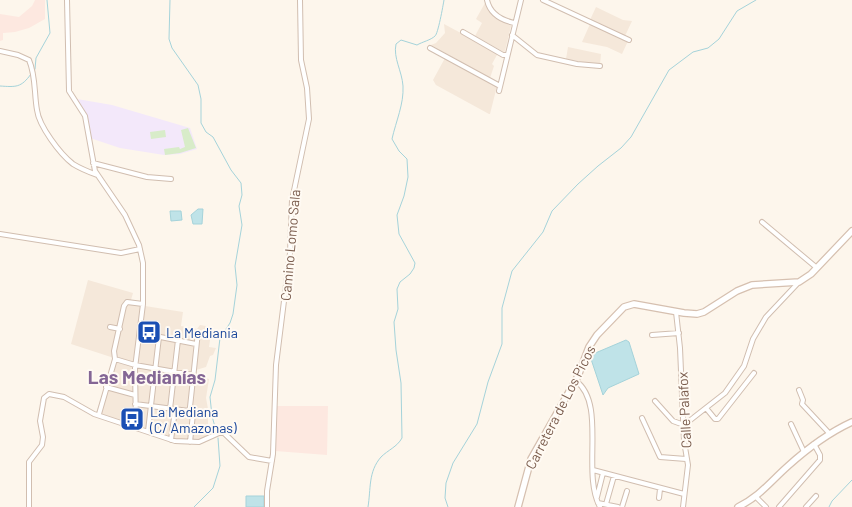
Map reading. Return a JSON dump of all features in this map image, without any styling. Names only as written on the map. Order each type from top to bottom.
[{"type":"main road","points":[[799,282],[805,280],[852,231]]},
{"type":"main road","name":"Carretera de Los Picos","points":[[518,507],[531,458],[576,381],[585,355],[592,342],[624,307],[634,304],[697,314],[704,312],[737,291],[752,285],[799,282]]},
{"type":"main road","points":[[738,507],[756,497],[814,444],[829,433],[852,422]]},
{"type":"street","points":[[67,0],[69,91],[84,116],[93,163],[98,176]]},
{"type":"street","name":"Camino Lomo Sala","points":[[267,507],[266,497],[272,461],[276,365],[290,254],[291,208],[294,185],[309,118],[307,88],[301,60],[300,0]]},
{"type":"street","points":[[487,0],[492,12],[506,21],[514,22]]},
{"type":"street","points":[[430,48],[500,88],[520,0]]},
{"type":"street","points":[[543,0],[628,40]]},
{"type":"street","points":[[463,32],[503,55],[507,55]]},
{"type":"street","points":[[512,35],[537,55],[577,64],[600,66]]},
{"type":"street","points":[[0,51],[18,55],[29,60],[33,74],[38,118],[42,125],[69,160],[84,170],[98,176],[106,184],[125,215],[140,249],[143,263],[143,304],[135,365],[136,426]]},
{"type":"street","points":[[93,163],[147,177],[170,179]]},
{"type":"street","points":[[762,222],[817,268]]},
{"type":"street","points":[[0,234],[121,253],[140,249]]},
{"type":"street","points":[[655,401],[673,420],[684,425],[725,393],[744,366],[753,339],[766,317],[799,282]]},
{"type":"street","points":[[99,414],[115,359],[114,351],[125,304],[127,302],[143,304]]},
{"type":"street","name":"Calle Palafox","points":[[676,312],[679,333],[686,459],[688,465],[683,507]]},
{"type":"street","points":[[110,327],[120,329]]},
{"type":"street","points":[[189,411],[198,332]]},
{"type":"street","points":[[140,333],[196,344]]},
{"type":"street","points":[[652,335],[679,333]]},
{"type":"street","points":[[148,431],[159,337]]},
{"type":"street","points":[[171,440],[174,372],[178,340]]},
{"type":"street","points":[[115,359],[135,365],[193,375]]},
{"type":"street","points":[[706,408],[715,419],[718,419],[754,372]]},
{"type":"street","points":[[576,381],[581,385],[590,404],[593,438],[591,451],[598,503]]},
{"type":"street","points":[[106,387],[135,395]]},
{"type":"street","points":[[799,390],[803,400],[802,404],[829,433]]},
{"type":"street","points":[[29,507],[29,462],[42,446],[43,437],[40,421],[44,398],[49,394],[64,397],[94,414],[136,426],[171,440],[199,442],[218,433],[224,433],[249,457],[272,461]]},
{"type":"street","points":[[135,404],[189,411],[193,414],[190,442]]},
{"type":"street","points":[[642,418],[660,457],[686,459]]},
{"type":"street","points":[[791,424],[804,452]]},
{"type":"street","points":[[779,507],[820,460],[820,455],[814,444]]},
{"type":"street","points":[[593,470],[684,494]]},
{"type":"street","points":[[598,503],[603,473]]},
{"type":"street","points":[[606,504],[614,476]]},
{"type":"street","points":[[659,498],[660,489]]},
{"type":"street","points":[[622,507],[627,491]]},
{"type":"street","points":[[806,507],[816,496]]},
{"type":"street","points":[[756,497],[766,507]]},
{"type":"street","points":[[598,503],[618,507]]},
{"type":"shaded area","points":[[35,0],[45,0],[45,19],[29,28],[3,33],[3,40],[0,41],[0,14],[19,17],[32,6]]},
{"type":"shaded area","points":[[485,3],[492,14],[511,26],[504,52],[475,36],[482,23],[476,19]]},
{"type":"shaded area","points":[[596,7],[623,20],[632,21],[625,36],[590,20]]},
{"type":"shaded area","points":[[444,24],[498,53],[492,64],[494,66],[490,78],[431,45],[436,43],[445,33]]},
{"type":"shaded area","points":[[590,24],[628,41],[622,54],[607,47],[582,42]]},
{"type":"shaded area","points":[[568,47],[601,54],[600,65],[566,59]]},
{"type":"shaded area","points":[[445,58],[497,86],[490,114],[436,85],[433,80]]},
{"type":"shaded area","points":[[77,99],[112,105],[190,128],[197,149],[180,154],[164,155],[120,148],[90,138],[85,115]]},
{"type":"shaded area","points":[[88,280],[133,293],[131,300],[145,302],[145,306],[183,312],[181,326],[197,329],[200,325],[212,327],[209,347],[216,348],[213,355],[210,356],[206,367],[196,370],[195,375],[206,375],[205,378],[209,379],[206,398],[208,424],[214,438],[201,444],[172,442],[133,427],[95,416],[114,358],[71,344]]},
{"type":"shaded area","points":[[277,406],[328,406],[327,455],[275,451]]},
{"type":"green space","points":[[188,128],[196,148],[165,155],[164,149],[179,147],[180,149],[185,147],[181,130]]},
{"type":"green space","points":[[165,130],[166,137],[151,139],[150,132]]},
{"type":"water","points":[[198,209],[203,209],[202,224],[193,224],[191,215]]},
{"type":"water","points":[[170,211],[181,211],[182,220],[171,221]]},
{"type":"water","points":[[626,340],[629,342],[639,374],[608,388],[603,395],[591,359],[593,354]]},
{"type":"water","points":[[246,496],[264,496],[264,507],[246,507]]},
{"type":"waterway","points":[[35,69],[36,58],[50,33],[47,0]]},
{"type":"waterway","points":[[170,0],[169,39],[172,48],[198,85],[201,99],[201,123],[206,132],[213,137],[231,170],[241,183],[242,195],[239,206],[242,225],[235,266],[237,285],[233,314],[230,323],[220,338],[215,380],[210,397],[215,427]]},
{"type":"waterway","points":[[368,507],[374,469],[381,457],[398,444],[402,438],[401,383],[394,322],[398,309],[397,289],[400,282],[410,274],[415,263],[399,234],[397,215],[408,177],[407,159],[399,151],[392,139],[403,93],[395,49],[396,44],[401,40],[417,45],[435,36],[444,0]]},
{"type":"waterway","points":[[448,507],[445,498],[446,483],[453,463],[477,424],[488,382],[502,344],[502,308],[512,271],[543,232],[552,211],[578,184],[621,148],[631,137],[669,70],[693,52],[708,48],[719,39],[737,11],[756,0]]},
{"type":"waterway","points":[[0,86],[18,86],[31,74]]},
{"type":"waterway","points":[[194,507],[213,488],[220,466],[218,438]]},
{"type":"waterway","points":[[829,507],[832,501],[852,480]]},
{"type":"place","name":"La Mediania","points":[[149,332]]},
{"type":"place","name":"La Mediana (C/ Amazonas)","points":[[132,419]]},
{"type":"district","name":"Las Medianías","points":[[147,376]]}]
